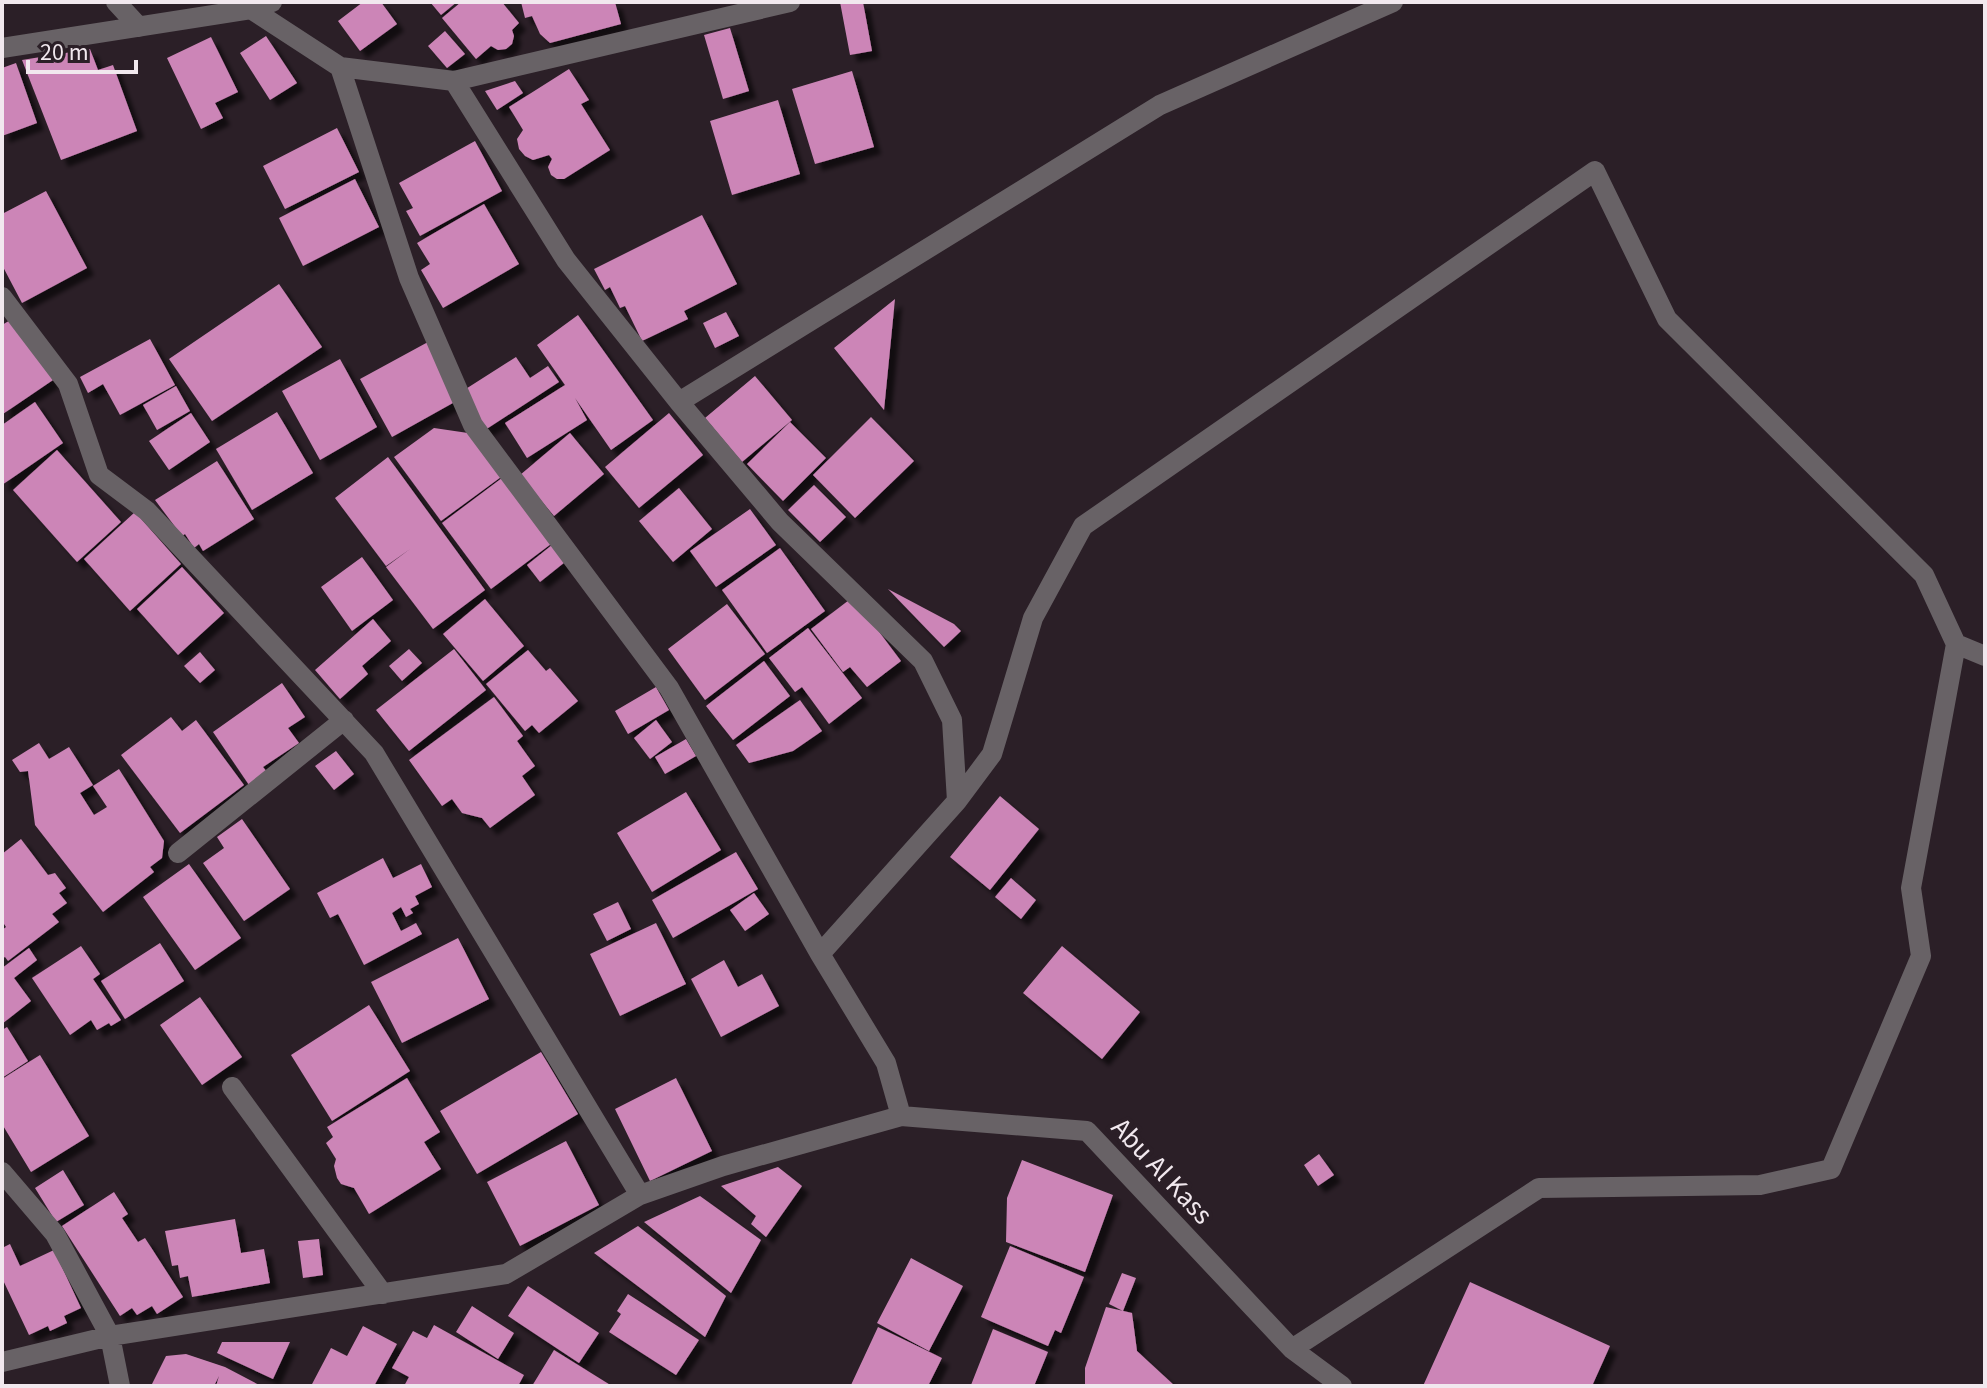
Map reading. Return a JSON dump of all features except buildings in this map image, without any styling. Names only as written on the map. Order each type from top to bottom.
[{"type":"street","points":[[116,2],[139,27]]},
{"type":"street","points":[[2,48],[251,9],[272,2]]},
{"type":"street","points":[[251,9],[340,67],[454,81],[790,2]]},
{"type":"street","points":[[679,402],[1160,105],[1393,2]]},
{"type":"street","points":[[2,1362],[110,1336],[506,1274],[640,1195],[723,1166],[901,1116],[886,1063],[820,954],[669,688],[473,425],[409,278],[340,67]]},
{"type":"street","points":[[454,81],[566,260],[679,402],[780,522],[923,661],[952,720],[957,801]]},
{"type":"street","points":[[820,954],[957,801],[992,754],[1033,618],[1083,526],[1595,171],[1667,319],[1924,575],[1956,644],[1911,888],[1921,956],[1831,1169],[1760,1185],[1539,1188],[1292,1349]]},
{"type":"street","points":[[2,297],[68,384],[99,475],[147,511],[374,753],[640,1195]]},
{"type":"street","points":[[1956,644],[1985,656]]},
{"type":"street","points":[[178,853],[344,720]]},
{"type":"street","points":[[232,1087],[383,1294]]},
{"type":"street","name":"Abu Al Kass","points":[[901,1116],[1087,1131],[1292,1349],[1342,1386]]},
{"type":"street","points":[[2,1172],[55,1234],[110,1336],[120,1386]]}]
